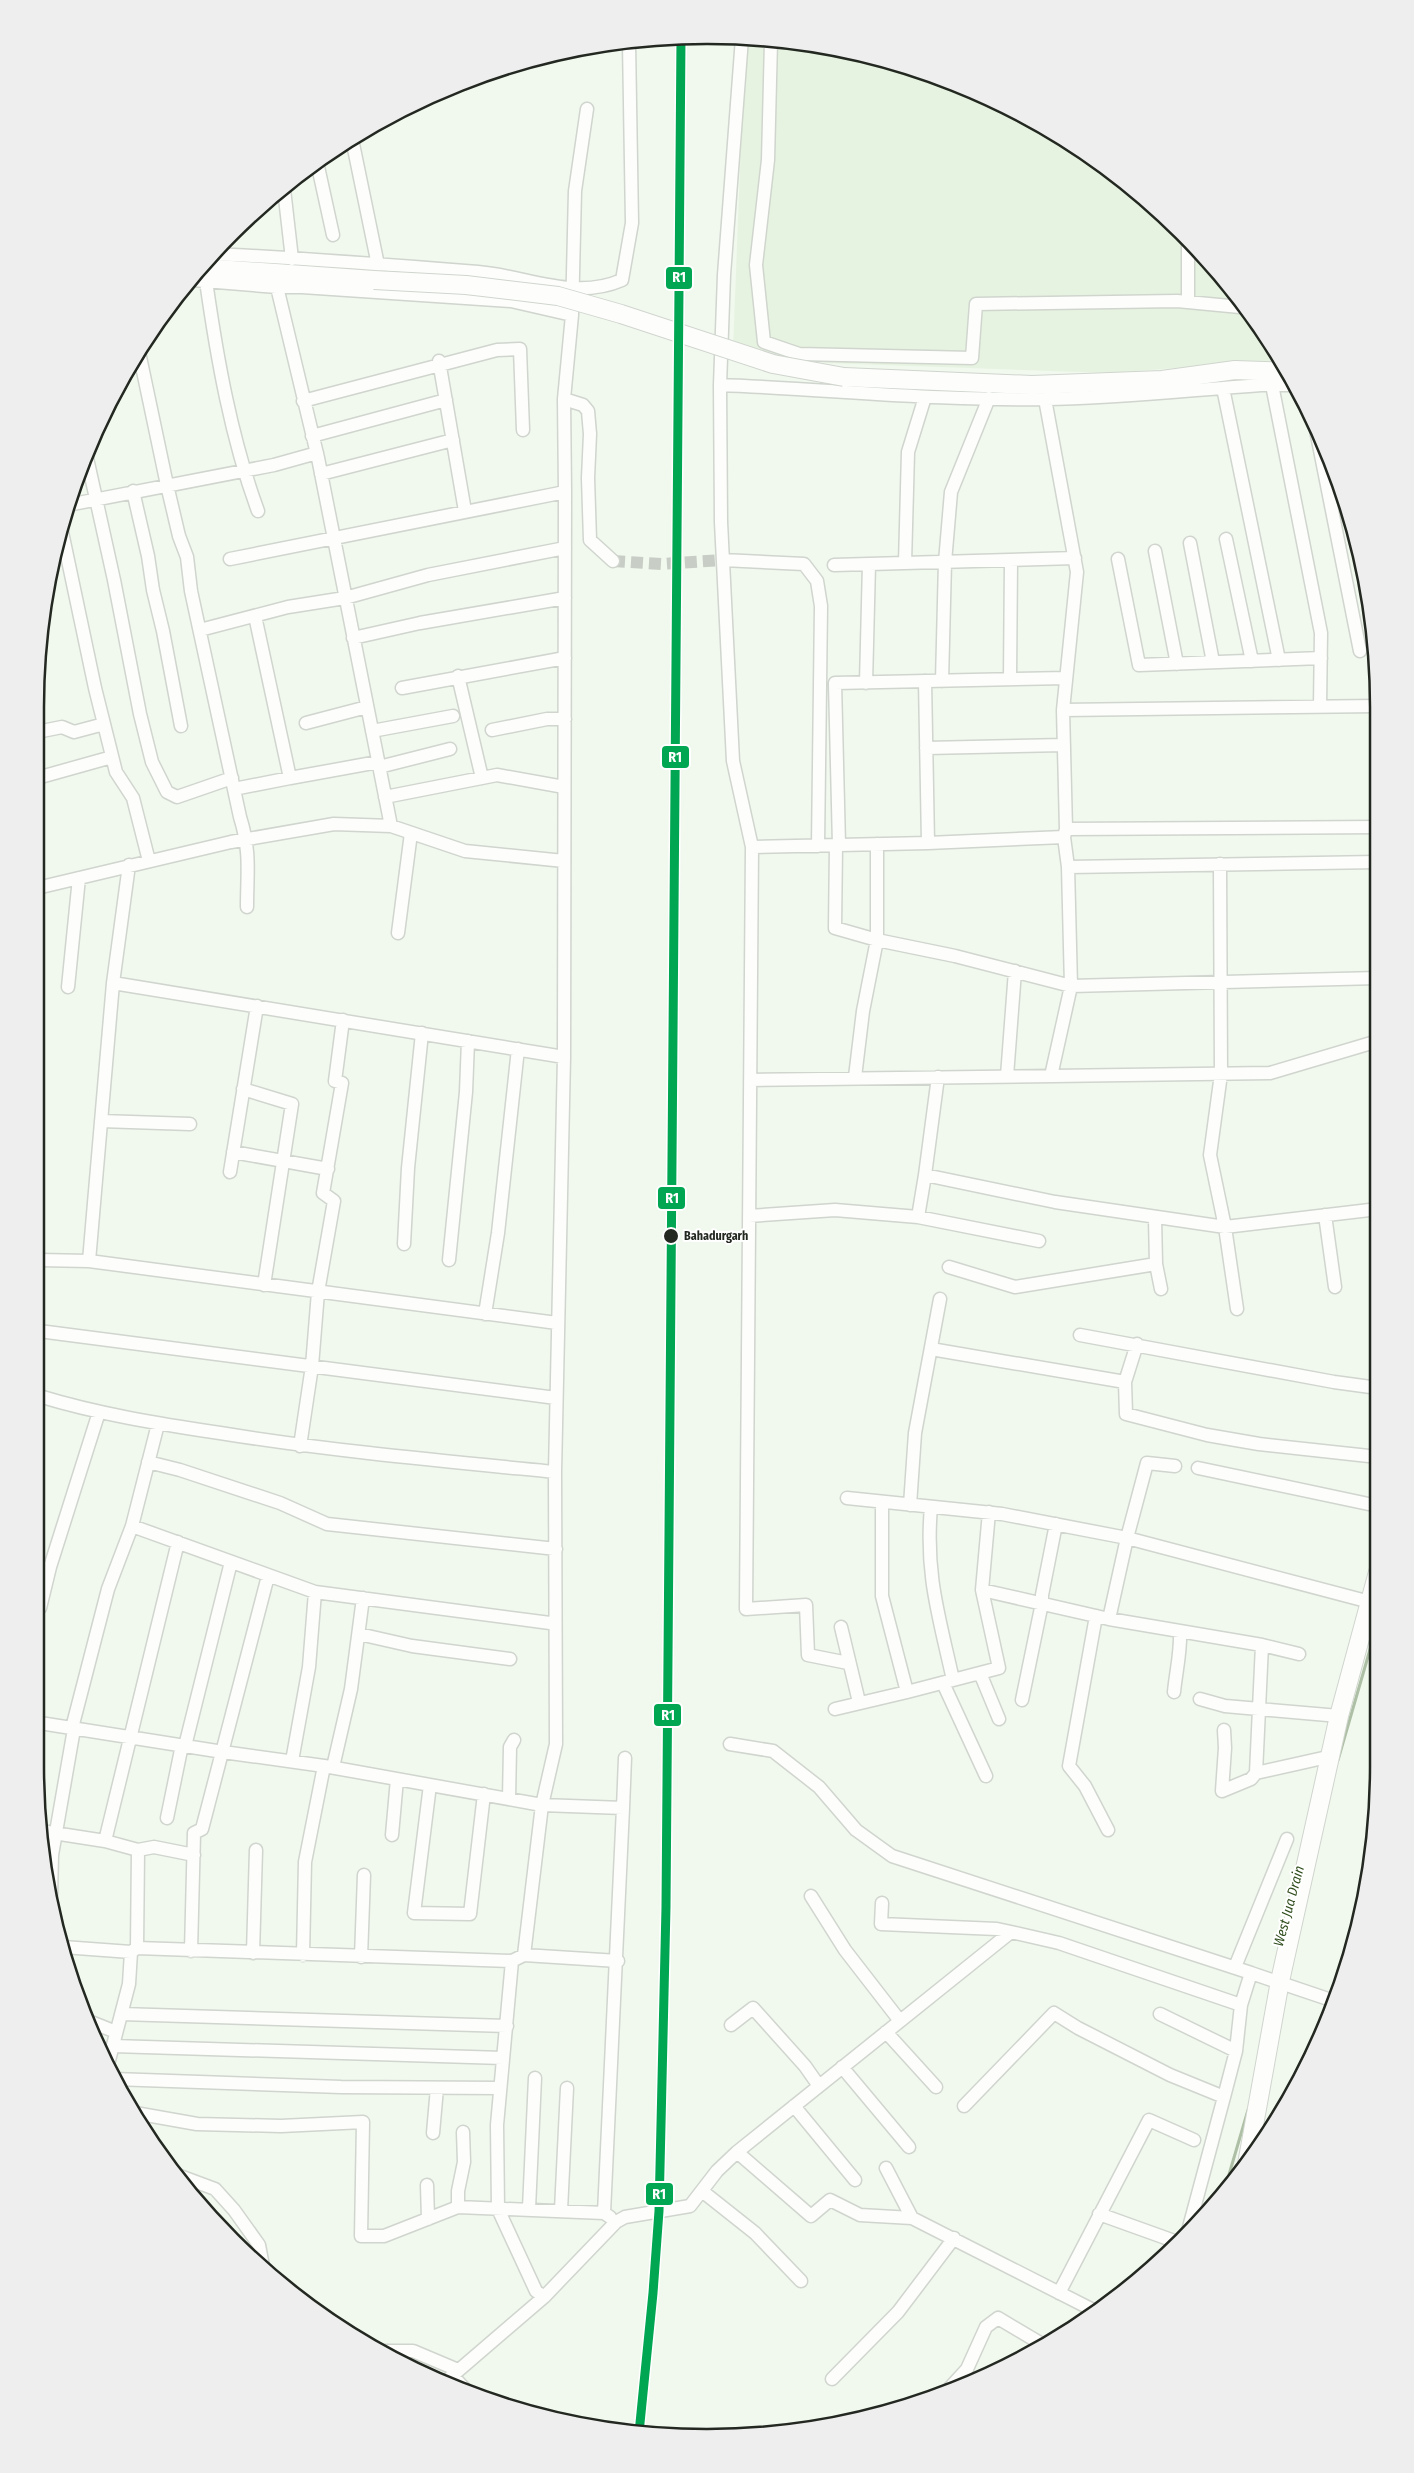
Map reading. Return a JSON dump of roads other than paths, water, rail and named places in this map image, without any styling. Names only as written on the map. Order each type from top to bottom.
[{"type":"main road","points":[[205,274],[376,273],[558,296],[622,314],[773,364],[844,377],[1032,385],[1162,380],[1235,370],[1279,372]]},
{"type":"main road","points":[[1249,2147],[1280,1982],[1332,1756],[1339,1716],[1370,1602]]},
{"type":"street","points":[[741,45],[724,275],[720,385],[723,560],[733,761],[752,847],[746,1609],[806,1605],[808,1655],[848,1663]]},
{"type":"street","points":[[771,47],[768,160],[756,265],[764,342],[798,354],[972,358],[976,304],[1188,302],[1235,307]]},
{"type":"street","points":[[222,255],[292,259],[376,273],[481,272],[573,290],[608,287],[622,280],[632,223],[629,48]]},
{"type":"street","points":[[544,2296],[536,2290],[498,2209],[497,2125],[506,2026],[542,1805],[556,1744],[555,1472],[564,1057],[564,399],[572,315],[575,191],[587,109]]},
{"type":"street","points":[[353,147],[376,273]]},
{"type":"street","points":[[318,171],[333,235]]},
{"type":"street","points":[[285,196],[292,259]]},
{"type":"street","points":[[1188,251],[1188,302]]},
{"type":"street","points":[[205,274],[277,287],[302,286],[511,301],[572,315]]},
{"type":"street","points":[[204,275],[225,393],[243,471],[258,512]]},
{"type":"street","points":[[277,287],[317,453],[391,826]]},
{"type":"street","points":[[303,401],[440,363],[497,350],[520,349],[523,430]]},
{"type":"street","points":[[141,362],[167,485],[187,557],[191,591],[247,839],[249,868],[247,907]]},
{"type":"street","points":[[440,363],[465,511]]},
{"type":"street","points":[[720,385],[925,397],[1046,399],[1286,385]]},
{"type":"street","points":[[1272,385],[1321,633],[1320,707]]},
{"type":"street","points":[[1223,388],[1279,660]]},
{"type":"street","points":[[906,563],[908,452],[925,397]]},
{"type":"street","points":[[942,681],[945,562],[952,492],[989,398]]},
{"type":"street","points":[[564,399],[583,406],[588,411],[590,434],[588,478],[590,540],[613,561]]},
{"type":"street","points":[[1046,399],[1077,572],[1063,710],[1065,833],[1068,867],[1071,986],[1051,1076]]},
{"type":"street","points":[[312,436],[446,400]]},
{"type":"street","points":[[321,474],[453,440]]},
{"type":"street","points":[[76,503],[243,471],[317,453]]},
{"type":"street","points":[[1321,456],[1360,651]]},
{"type":"street","points":[[89,467],[140,714],[152,762],[167,792],[177,797],[233,783],[290,778],[378,764],[450,749]]},
{"type":"street","points":[[133,491],[148,556],[153,590],[181,726]]},
{"type":"street","points":[[230,559],[565,492]]},
{"type":"street","points":[[1226,539],[1252,661]]},
{"type":"street","points":[[64,543],[94,688],[112,757],[116,772],[133,798],[148,861]]},
{"type":"street","points":[[1190,544],[1213,662]]},
{"type":"street","points":[[200,630],[288,607],[345,598],[428,575],[565,548]]},
{"type":"street","points":[[1155,551],[1177,664]]},
{"type":"street","points":[[834,565],[1075,558]]},
{"type":"street","points":[[723,560],[804,564],[817,582],[821,606],[818,846]]},
{"type":"street","points":[[1010,679],[1011,560]]},
{"type":"street","points":[[1118,560],[1139,665],[1321,658]]},
{"type":"street","points":[[866,682],[869,564]]},
{"type":"street","points":[[353,638],[420,623],[565,598]]},
{"type":"street","points":[[255,616],[290,778]]},
{"type":"street","points":[[402,688],[458,676],[565,658]]},
{"type":"street","points":[[458,676],[482,778]]},
{"type":"street","points":[[1066,678],[835,683],[838,845],[835,928],[877,940],[955,956],[1071,986],[1370,978]]},
{"type":"street","points":[[925,681],[928,844]]},
{"type":"street","points":[[1063,710],[1370,706]]},
{"type":"street","points":[[306,723],[367,707]]},
{"type":"street","points":[[372,731],[453,716]]},
{"type":"street","points":[[492,730],[546,720],[565,719]]},
{"type":"street","points":[[44,731],[62,727],[74,732],[104,724]]},
{"type":"street","points":[[926,748],[1064,745]]},
{"type":"street","points":[[44,776],[112,757]]},
{"type":"street","points":[[385,797],[498,775],[564,787]]},
{"type":"street","points":[[44,885],[247,839],[334,824],[391,826],[465,851],[564,861]]},
{"type":"street","points":[[752,847],[928,844],[1065,833],[1370,827]]},
{"type":"street","points":[[398,932],[411,833]]},
{"type":"street","points":[[855,1077],[863,1011],[877,940],[877,844]]},
{"type":"street","points":[[1068,867],[1370,862]]},
{"type":"street","points":[[1220,864],[1221,1074],[1210,1155],[1225,1227],[1237,1309]]},
{"type":"street","points":[[89,1261],[113,983],[129,865]]},
{"type":"street","points":[[68,987],[80,878]]},
{"type":"street","points":[[1007,1076],[1015,971]]},
{"type":"street","points":[[113,983],[564,1057]]},
{"type":"street","points":[[230,1172],[257,1006]]},
{"type":"street","points":[[300,1446],[312,1366],[318,1292],[334,1201],[323,1193],[342,1083],[335,1081],[343,1020]]},
{"type":"street","points":[[404,1244],[408,1168],[422,1033]]},
{"type":"street","points":[[449,1260],[466,1092],[468,1041]]},
{"type":"street","points":[[750,1080],[1270,1072],[1370,1043]]},
{"type":"street","points":[[485,1314],[498,1233],[518,1049]]},
{"type":"street","points":[[918,1217],[938,1077]]},
{"type":"street","points":[[243,1090],[292,1104],[264,1284]]},
{"type":"street","points":[[100,1121],[190,1124]]},
{"type":"street","points":[[233,1152],[328,1169]]},
{"type":"street","points":[[925,1174],[1055,1202],[1225,1227],[1370,1210]]},
{"type":"street","points":[[749,1216],[835,1210],[918,1217],[1039,1240]]},
{"type":"street","points":[[1325,1215],[1335,1286]]},
{"type":"street","points":[[1155,1218],[1156,1264],[1161,1289]]},
{"type":"street","points":[[44,1260],[89,1261],[557,1323]]},
{"type":"street","points":[[948,1267],[1015,1287],[1156,1264]]},
{"type":"street","points":[[910,1505],[915,1433],[940,1299]]},
{"type":"street","points":[[44,1333],[556,1398]]},
{"type":"street","points":[[1080,1334],[1119,1343],[1137,1344],[1315,1379],[1370,1387]]},
{"type":"street","points":[[1137,1344],[1126,1382],[1126,1414],[1207,1435],[1259,1444],[1370,1456]]},
{"type":"street","points":[[931,1349],[1126,1382]]},
{"type":"street","points":[[44,1397],[99,1412],[158,1424],[300,1446],[555,1472]]},
{"type":"street","points":[[44,1592],[99,1412]]},
{"type":"street","points":[[51,1865],[73,1729],[108,1589],[132,1526],[158,1424]]},
{"type":"street","points":[[148,1462],[271,1500],[328,1524],[556,1549]]},
{"type":"street","points":[[1109,1619],[1127,1538],[1148,1463],[1175,1466]]},
{"type":"street","points":[[1198,1468],[1370,1504]]},
{"type":"street","points":[[847,1498],[988,1512],[1127,1538],[1370,1602]]},
{"type":"street","points":[[882,1502],[882,1596],[907,1692]]},
{"type":"street","points":[[931,1507],[929,1536],[930,1574],[948,1681],[986,1776]]},
{"type":"street","points":[[834,1710],[859,1702],[907,1692],[999,1668],[982,1590],[988,1512]]},
{"type":"street","points":[[1022,1700],[1056,1524]]},
{"type":"street","points":[[132,1526],[315,1592],[550,1623]]},
{"type":"street","points":[[105,1841],[129,1736],[178,1542]]},
{"type":"street","points":[[167,1818],[231,1562]]},
{"type":"street","points":[[191,1951],[194,1833],[202,1829],[212,1783],[224,1752],[268,1576]]},
{"type":"street","points":[[982,1590],[1109,1619],[1262,1645],[1299,1654]]},
{"type":"street","points":[[292,1762],[309,1667],[315,1592]]},
{"type":"street","points":[[303,1955],[305,1862],[350,1689],[363,1598]]},
{"type":"street","points":[[1096,1616],[1070,1766],[1085,1786],[1108,1830]]},
{"type":"street","points":[[841,1627],[848,1663],[859,1702]]},
{"type":"street","points":[[1174,1692],[1176,1660],[1180,1653],[1180,1631]]},
{"type":"street","points":[[359,1634],[412,1646],[510,1659]]},
{"type":"street","points":[[1224,1730],[1225,1748],[1222,1791],[1251,1779],[1256,1773],[1262,1645]]},
{"type":"street","points":[[980,1673],[999,1719]]},
{"type":"street","points":[[1200,1699],[1226,1706],[1339,1716]]},
{"type":"street","points":[[44,1724],[224,1752],[329,1766],[542,1805],[623,1808]]},
{"type":"street","points":[[509,1799],[510,1747],[514,1740]]},
{"type":"street","points":[[730,1744],[773,1751],[819,1787],[856,1830],[892,1856],[1328,1999]]},
{"type":"street","points":[[1256,1773],[1332,1756]]},
{"type":"street","points":[[604,2213],[618,1961],[619,1869],[625,1758]]},
{"type":"street","points":[[392,1835],[397,1779]]},
{"type":"street","points":[[430,1785],[414,1913],[470,1914],[484,1794]]},
{"type":"street","points":[[47,1832],[105,1841],[138,1850],[154,1848],[194,1855]]},
{"type":"street","points":[[1235,1967],[1287,1839]]},
{"type":"street","points":[[110,2056],[129,1984],[134,1950],[138,1850]]},
{"type":"street","points":[[253,1954],[256,1850]]},
{"type":"street","points":[[361,1957],[364,1875]]},
{"type":"street","points":[[811,1896],[845,1950],[900,2021]]},
{"type":"street","points":[[882,1903],[881,1924],[997,1929],[1011,1932],[1059,1943],[1241,2006]]},
{"type":"street","points":[[395,2351],[413,2351],[452,2376],[544,2296],[616,2222],[625,2217],[690,2206],[717,2171],[737,2152],[1011,1932]]},
{"type":"street","points":[[69,1947],[361,1957],[618,1961]]},
{"type":"street","points":[[1192,2218],[1236,2051],[1241,2006],[1251,1973]]},
{"type":"street","points":[[731,2025],[753,2008],[805,2066],[819,2086]]},
{"type":"street","points":[[964,2106],[1054,2012],[1078,2028],[1170,2075],[1224,2097]]},
{"type":"street","points":[[121,2014],[506,2026]]},
{"type":"street","points":[[1160,2014],[1236,2051]]},
{"type":"street","points":[[96,2024],[116,2032]]},
{"type":"street","points":[[886,2032],[936,2087]]},
{"type":"street","points":[[113,2046],[503,2058]]},
{"type":"street","points":[[842,2067],[909,2147]]},
{"type":"street","points":[[529,2208],[535,2078]]},
{"type":"street","points":[[123,2079],[341,2087],[500,2088]]},
{"type":"street","points":[[433,2133],[437,2088]]},
{"type":"street","points":[[561,2210],[567,2088]]},
{"type":"street","points":[[794,2106],[855,2180]]},
{"type":"street","points":[[144,2115],[197,2124],[281,2126],[363,2122],[361,2236],[384,2236],[458,2207],[529,2208],[604,2213],[616,2222]]},
{"type":"street","points":[[1059,2293],[1149,2120],[1194,2140]]},
{"type":"street","points":[[458,2207],[458,2191],[464,2162],[463,2132]]},
{"type":"street","points":[[737,2152],[811,2216],[830,2200],[860,2215],[912,2218],[1088,2308]]},
{"type":"street","points":[[886,2168],[912,2218]]},
{"type":"street","points":[[188,2179],[214,2190],[234,2210],[259,2245],[261,2256]]},
{"type":"street","points":[[427,2185],[428,2218]]},
{"type":"street","points":[[702,2191],[755,2233],[801,2281]]},
{"type":"street","points":[[1099,2214],[1171,2240]]},
{"type":"street","points":[[832,2378],[898,2312],[954,2238]]},
{"type":"street","points":[[956,2381],[967,2369],[986,2327],[998,2318],[1037,2341]]},
{"type":"waterway","name":"West Jua Drain","points":[[1338,1760],[1370,1650]]},
{"type":"waterway","name":"West Jua Drain","points":[[1229,2175],[1248,2110]]},
{"type":"tunnel","points":[[613,561],[661,564],[723,560]]},
{"type":"place","name":"Bahadurgarh","points":[[671,1236]]}]
